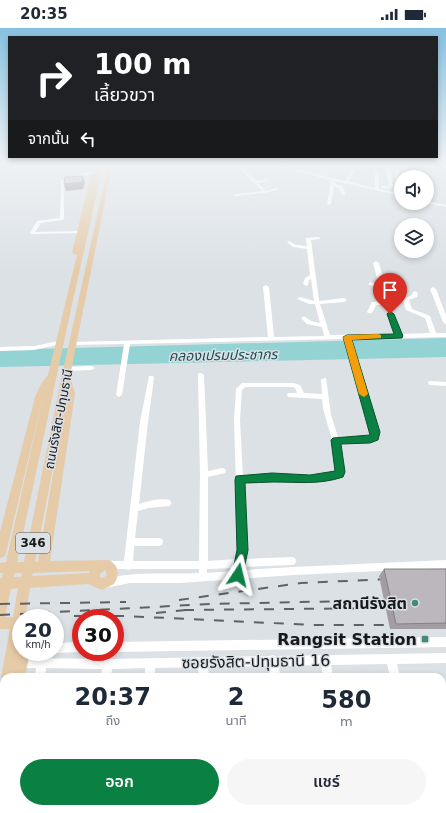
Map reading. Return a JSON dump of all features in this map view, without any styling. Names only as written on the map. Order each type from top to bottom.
[{"type":"main road","points":[[71,294],[69,280],[88,198]]},
{"type":"main road","name":"ถนนรังสิต-ปทุมธานี","points":[[0,614],[59,345],[93,198]]},
{"type":"main road","name":"ถนนรังสิต-ปทุมธานี","points":[[18,669],[59,410],[103,198]]},
{"type":"main road","points":[[43,567],[71,394],[67,370]]},
{"type":"main road","points":[[0,553],[2,534],[39,397],[53,372]]},
{"type":"main road","points":[[0,556],[44,555]]},
{"type":"main road","points":[[0,568],[108,568]]},
{"type":"main road","points":[[100,582],[95,572],[108,568]]},
{"type":"main road","points":[[0,584],[88,578],[100,582],[112,578],[108,568]]},
{"type":"main road","points":[[0,623],[12,623]]},
{"type":"main road","points":[[8,673],[18,669]]},
{"type":"street","points":[[62,198],[62,220],[39,222],[32,233],[79,232]]},
{"type":"street","points":[[329,204],[330,198]]},
{"type":"street","points":[[434,203],[446,206]]},
{"type":"street","points":[[318,238],[308,240],[308,248],[317,304],[328,338]]},
{"type":"street","points":[[289,242],[295,246],[308,248]]},
{"type":"street","points":[[376,263],[387,303],[399,336]]},
{"type":"street","points":[[306,284],[307,279],[313,276]]},
{"type":"street","points":[[371,284],[383,289]]},
{"type":"street","points":[[266,287],[270,339]]},
{"type":"street","points":[[433,289],[446,322]]},
{"type":"street","points":[[415,293],[415,296],[406,299],[409,310],[428,317],[434,335]]},
{"type":"street","points":[[300,299],[308,303],[317,304],[344,300]]},
{"type":"street","points":[[370,312],[374,303],[387,303]]},
{"type":"street","points":[[304,318],[309,323],[323,325]]},
{"type":"street","points":[[73,345],[446,335]]},
{"type":"street","points":[[336,440],[370,439],[375,435],[348,338]]},
{"type":"street","points":[[119,395],[126,343]]},
{"type":"street","points":[[0,349],[34,348],[59,345]]},
{"type":"street","points":[[67,370],[92,368]]},
{"type":"street","points":[[201,375],[204,475],[203,577]]},
{"type":"street","points":[[128,566],[144,422],[151,378]]},
{"type":"street","points":[[240,480],[272,478],[310,479],[339,474],[340,466],[336,440],[325,397],[324,380]]},
{"type":"street","points":[[431,382],[446,384]]},
{"type":"street","points":[[238,575],[242,550],[237,420],[240,387],[244,385],[296,386],[301,395]]},
{"type":"street","points":[[290,395],[325,397]]},
{"type":"street","points":[[204,475],[222,470]]},
{"type":"street","points":[[135,509],[150,504],[167,503]]},
{"type":"street","points":[[130,542],[159,542]]},
{"type":"street","points":[[108,568],[128,566],[203,565],[292,561]]},
{"type":"street","points":[[100,582],[130,579],[203,577],[446,564]]},
{"type":"street","points":[[108,568],[117,575],[130,579]]},
{"type":"street","points":[[124,647],[446,642]]},
{"type":"street","name":"ซอยรังสิต-ปทุมธานี 16","points":[[18,669],[42,664],[203,663],[273,660],[446,658]]},
{"type":"street","points":[[391,659],[394,673]]},
{"type":"street","points":[[273,660],[275,673]]},
{"type":"street","points":[[325,660],[327,673]]},
{"type":"street","points":[[150,663],[150,673]]},
{"type":"street","points":[[203,663],[204,673]]},
{"type":"street","points":[[41,673],[42,664]]},
{"type":"street","points":[[106,673],[107,664]]},
{"type":"water","name":"คลองเปรมประชากร","points":[[446,338],[446,357],[0,367],[0,350]]},
{"type":"building","name":"สถานีรังสิต","points":[[384,569],[446,569],[446,623],[396,624]]},
{"type":"railway","points":[[179,600],[301,583],[390,579]]},
{"type":"railway","points":[[0,615],[210,604],[396,600]]},
{"type":"railway","points":[[0,604],[126,602]]},
{"type":"railway","points":[[184,610],[396,608]]},
{"type":"railway","points":[[156,613],[186,610]]},
{"type":"railway","points":[[124,616],[313,625],[400,625]]},
{"type":"slow traffic","points":[[364,394],[347,337],[378,336]]},
{"type":"place","name":"สถานีรังสิต","points":[[415,603]]},
{"type":"place","name":"Rangsit Station","points":[[425,639]]},
{"type":"route","points":[[238,575],[242,550],[240,480],[272,478],[310,479],[336,476],[340,472],[336,440],[370,439],[374,437],[375,432],[347,337],[399,336],[390,314]]}]
